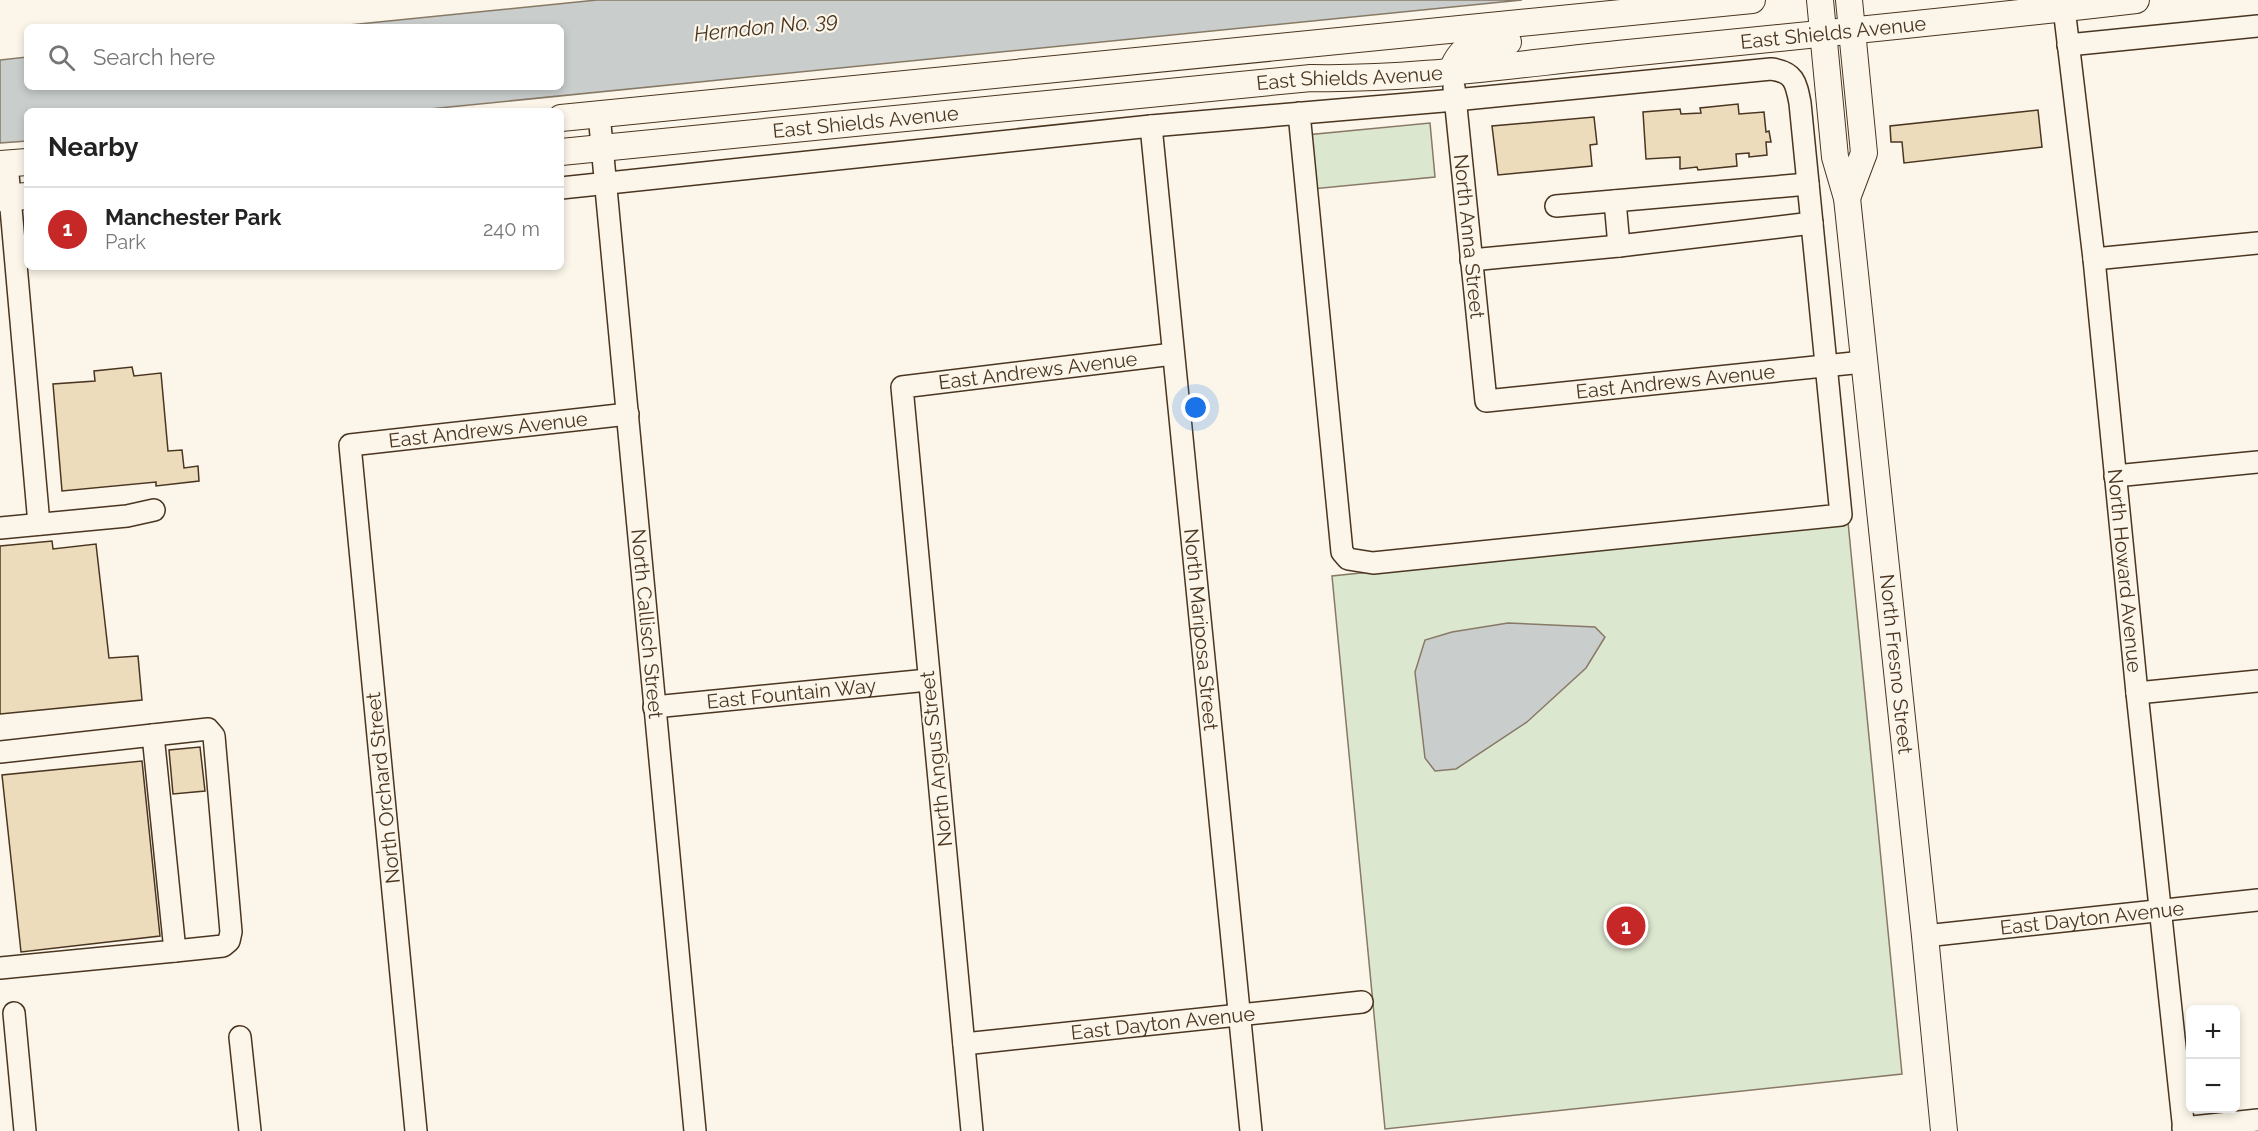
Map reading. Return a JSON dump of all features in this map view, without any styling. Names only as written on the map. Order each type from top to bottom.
[{"type":"main road","name":"East Shields Avenue","points":[[564,118],[1752,0]]},
{"type":"main road","name":"North Fresno Street","points":[[1820,0],[1835,158],[1847,198],[1944,1131]]},
{"type":"main road","name":"North Fresno Street","points":[[1847,198],[1864,153],[1849,0]]},
{"type":"main road","name":"East Shields Avenue","points":[[564,152],[1311,78],[1351,79],[1452,70],[1823,34],[2136,0]]},
{"type":"main road","points":[[1452,70],[1464,49],[1568,35],[1636,12]]},
{"type":"street","name":"North Howard Avenue","points":[[2064,8],[2094,259],[2159,909],[2184,1129]]},
{"type":"street","points":[[2068,45],[2258,26]]},
{"type":"street","points":[[564,188],[1151,126],[1299,113],[1455,100],[1771,69],[1784,70],[1791,76],[1797,87],[1841,515],[1373,563],[1348,559],[1342,552],[1299,113]]},
{"type":"street","name":"North Anna Street","points":[[1452,70],[1486,401]]},
{"type":"street","name":"North Callisch Street","points":[[599,114],[695,1131]]},
{"type":"street","name":"North Mariposa Street","points":[[1151,126],[1251,1131]]},
{"type":"street","points":[[11,163],[9,283],[39,524]]},
{"type":"street","points":[[1556,206],[1808,184]]},
{"type":"street","points":[[1615,201],[1619,246]]},
{"type":"street","points":[[1471,260],[1619,246],[1812,223]]},
{"type":"street","points":[[2094,259],[2258,243]]},
{"type":"street","name":"East Andrews Avenue","points":[[902,387],[1173,354]]},
{"type":"street","name":"East Andrews Avenue","points":[[1486,401],[1863,362]]},
{"type":"street","name":"North Angus Street","points":[[902,387],[972,1131]]},
{"type":"street","name":"East Andrews Avenue","points":[[350,445],[627,414]]},
{"type":"street","name":"North Orchard Street","points":[[350,445],[416,1131]]},
{"type":"street","points":[[2115,476],[2258,462]]},
{"type":"street","points":[[0,528],[127,516],[154,510]]},
{"type":"street","name":"East Fountain Way","points":[[654,707],[928,680]]},
{"type":"street","points":[[2137,693],[2258,681]]},
{"type":"street","points":[[0,752],[208,729],[214,736],[231,932],[229,941],[223,946],[0,968]]},
{"type":"street","points":[[153,735],[175,951]]},
{"type":"street","name":"East Dayton Avenue","points":[[1925,936],[2258,900]]},
{"type":"street","name":"East Dayton Avenue","points":[[964,1044],[1362,1002]]},
{"type":"street","points":[[14,1013],[25,1131]]},
{"type":"street","points":[[240,1036],[250,1131]]},
{"type":"street","points":[[2184,1129],[2258,1120]]},
{"type":"green space","points":[[1430,123],[1435,177],[1312,189],[1306,135]]},
{"type":"green space","points":[[1848,522],[1902,1074],[1385,1129],[1332,576]]},
{"type":"water","name":"Herndon No. 39","points":[[597,0],[1522,0],[439,108],[24,108],[24,141],[0,143],[0,60],[24,57],[24,90],[564,90],[564,24],[359,24]]},
{"type":"water","points":[[1508,623],[1595,627],[1605,637],[1586,668],[1527,722],[1456,769],[1435,771],[1425,758],[1415,672],[1425,640],[1452,632]]},
{"type":"building","points":[[1738,104],[1739,114],[1764,112],[1766,132],[1769,131],[1771,142],[1766,142],[1767,155],[1749,157],[1749,153],[1736,154],[1737,166],[1698,170],[1697,167],[1680,169],[1680,157],[1646,159],[1643,112],[1680,109],[1681,114],[1701,113],[1700,108]]},
{"type":"building","points":[[2038,110],[2042,147],[1904,163],[1902,142],[1891,142],[1890,126]]},
{"type":"building","points":[[1594,117],[1597,144],[1590,145],[1592,166],[1498,175],[1492,126]]},
{"type":"building","points":[[132,367],[134,376],[161,373],[168,451],[182,450],[184,468],[198,466],[199,481],[156,486],[156,482],[62,491],[53,384],[95,381],[94,371]]},
{"type":"building","points":[[52,541],[53,549],[96,544],[109,658],[138,656],[142,700],[0,714],[0,546]]},
{"type":"building","points":[[200,747],[205,791],[173,794],[169,750]]},
{"type":"building","points":[[142,761],[160,936],[21,952],[2,775]]},
{"type":"place","name":"Manchester Park","points":[[1626,926]]}]
